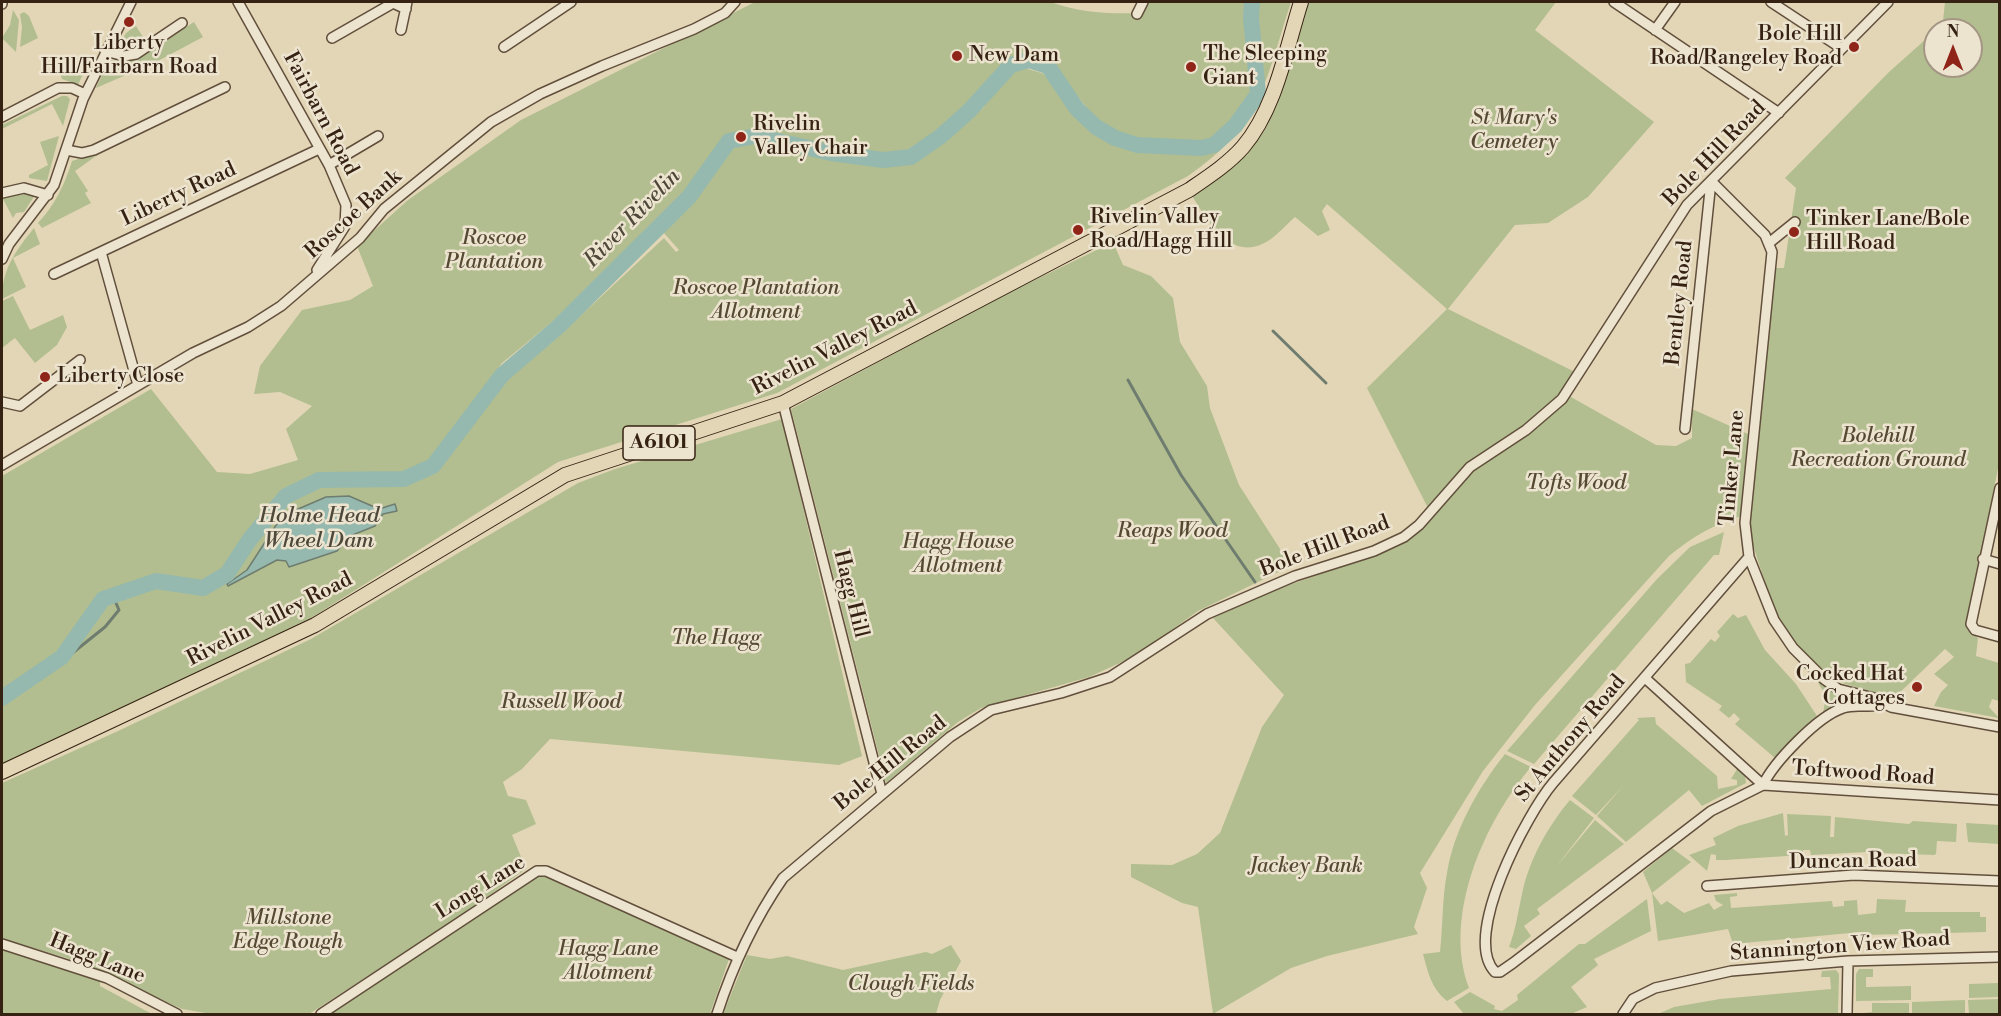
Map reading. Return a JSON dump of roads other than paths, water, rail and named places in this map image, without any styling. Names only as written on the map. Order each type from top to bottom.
[{"type":"main road","name":"Rivelin Valley Road","points":[[2,772],[315,625],[565,475],[783,403],[1189,190],[1212,175],[1245,145],[1270,101],[1301,2]]},
{"type":"street","name":"Fairbarn Road","points":[[238,2],[329,165],[346,205],[345,226],[313,276]]},
{"type":"street","points":[[504,48],[571,2]]},
{"type":"street","name":"Roscoe Bank","points":[[2,465],[193,353],[266,317],[295,296],[313,276],[360,238],[384,209],[490,122],[540,94],[694,29],[725,13],[735,2]]},
{"type":"street","points":[[1137,14],[1143,2]]},
{"type":"street","points":[[1614,2],[1779,113]]},
{"type":"street","points":[[1655,30],[1675,2]]},
{"type":"street","points":[[1771,2],[1841,48]]},
{"type":"street","name":"Bole Hill Road","points":[[717,1014],[737,957],[783,878],[950,737],[991,710],[1071,691],[1110,677],[1207,614],[1304,572],[1374,551],[1404,537],[1419,525],[1470,467],[1526,430],[1562,399],[1679,214],[1888,2]]},
{"type":"street","points":[[2,259],[9,244],[48,195],[58,176],[85,94],[127,3]]},
{"type":"street","points":[[332,38],[393,3],[406,5],[401,30]]},
{"type":"street","points":[[105,51],[124,56],[136,54],[182,23]]},
{"type":"street","points":[[66,150],[82,153],[94,150],[225,87]]},
{"type":"street","points":[[2,117],[58,88],[72,88],[85,94]]},
{"type":"street","points":[[329,165],[378,136]]},
{"type":"street","name":"Liberty Road","points":[[54,274],[319,149]]},
{"type":"street","points":[[1711,181],[1769,243],[1795,222]]},
{"type":"street","name":"Bentley Road","points":[[1685,429],[1711,181]]},
{"type":"street","points":[[2,193],[24,188],[48,195]]},
{"type":"street","name":"Tinker Lane","points":[[1769,243],[1771,266],[1745,523],[1749,557],[1774,620],[1800,656],[1838,688],[1868,696],[1884,704]]},
{"type":"street","points":[[101,252],[138,385]]},
{"type":"street","points":[[2,402],[20,405],[80,360]]},
{"type":"street","name":"Hagg Hill","points":[[783,403],[882,794]]},
{"type":"street","points":[[1999,489],[1972,619],[1973,628],[2000,637]]},
{"type":"street","name":"St Anthony Road","points":[[1642,867],[1500,972],[1495,972],[1490,967],[1487,930],[1492,903],[1530,814],[1553,783],[1749,557]]},
{"type":"street","points":[[1983,559],[2000,564]]},
{"type":"street","points":[[1645,678],[1763,785],[1786,753],[1827,716],[1845,707],[1884,704],[2000,727]]},
{"type":"street","name":"Toftwood Road","points":[[1642,867],[1671,841],[1727,802],[1763,785],[2000,801]]},
{"type":"street","name":"Long Lane","points":[[321,1014],[537,870],[546,871],[635,909],[737,957]]},
{"type":"street","name":"Duncan Road","points":[[1707,886],[1854,875],[2000,881]]},
{"type":"street","name":"Hagg Lane","points":[[2,944],[106,978],[177,1014]]},
{"type":"street","name":"Stannington View Road","points":[[1623,1014],[1629,1004],[1640,994],[1667,984],[1752,968],[1848,961],[2000,957]]},
{"type":"street","points":[[1847,1014],[1848,961]]},
{"type":"water","name":"Holme Head Wheel Dam","points":[[349,496],[379,509],[395,504],[397,511],[383,514],[375,526],[350,536],[337,551],[289,567],[286,561],[277,560],[228,586],[227,584],[247,570],[282,516],[326,497]]},
{"type":"waterway","name":"River Rivelin","points":[[2,698],[62,657],[103,599],[156,581],[203,588],[227,574],[250,539],[286,496],[319,480],[404,479],[433,466],[502,375],[558,327],[689,197],[729,141],[756,136],[831,153],[883,160],[911,157],[941,136],[969,111],[1011,65],[1029,60],[1048,66],[1077,109],[1096,127],[1115,138],[1137,145],[1201,148],[1214,145],[1235,126],[1258,94],[1251,18],[1252,2]]},
{"type":"waterway","points":[[1273,331],[1326,383]]},
{"type":"waterway","points":[[1128,380],[1181,475],[1255,582]]},
{"type":"waterway","points":[[60,658],[65,659],[105,627],[119,610],[113,596]]},
{"type":"place","name":"Liberty Hill/Fairbarn Road","points":[[129,22]]},
{"type":"place","name":"Bole Hill Road/Rangeley Road","points":[[1854,47]]},
{"type":"place","name":"New Dam","points":[[957,56]]},
{"type":"place","name":"The Sleeping Giant","points":[[1191,67]]},
{"type":"place","name":"Rivelin Valley Chair","points":[[741,137]]},
{"type":"place","name":"Rivelin Valley Road/Hagg Hill","points":[[1078,230]]},
{"type":"place","name":"Tinker Lane/Bole Hill Road","points":[[1794,232]]},
{"type":"place","name":"Liberty Close","points":[[45,377]]},
{"type":"place","name":"Cocked Hat Cottages","points":[[1917,687]]},
{"type":"park label","name":"St Mary's Cemetery","points":[[1514,131]]},
{"type":"park label","name":"Roscoe Plantation","points":[[494,251]]},
{"type":"park label","name":"Roscoe Plantation Allotment","points":[[756,301]]},
{"type":"park label","name":"Bolehill Recreation Ground","points":[[1878,449]]},
{"type":"park label","name":"Tofts Wood","points":[[1576,484]]},
{"type":"park label","name":"Reaps Wood","points":[[1172,532]]},
{"type":"park label","name":"Hagg House Allotment","points":[[958,555]]},
{"type":"park label","name":"The Hagg","points":[[716,639]]},
{"type":"park label","name":"Russell Wood","points":[[561,703]]},
{"type":"park label","name":"Jackey Bank","points":[[1306,867]]},
{"type":"park label","name":"Millstone Edge Rough","points":[[288,931]]},
{"type":"park label","name":"Hagg Lane Allotment","points":[[608,962]]},
{"type":"park label","name":"Clough Fields","points":[[911,985]]}]
